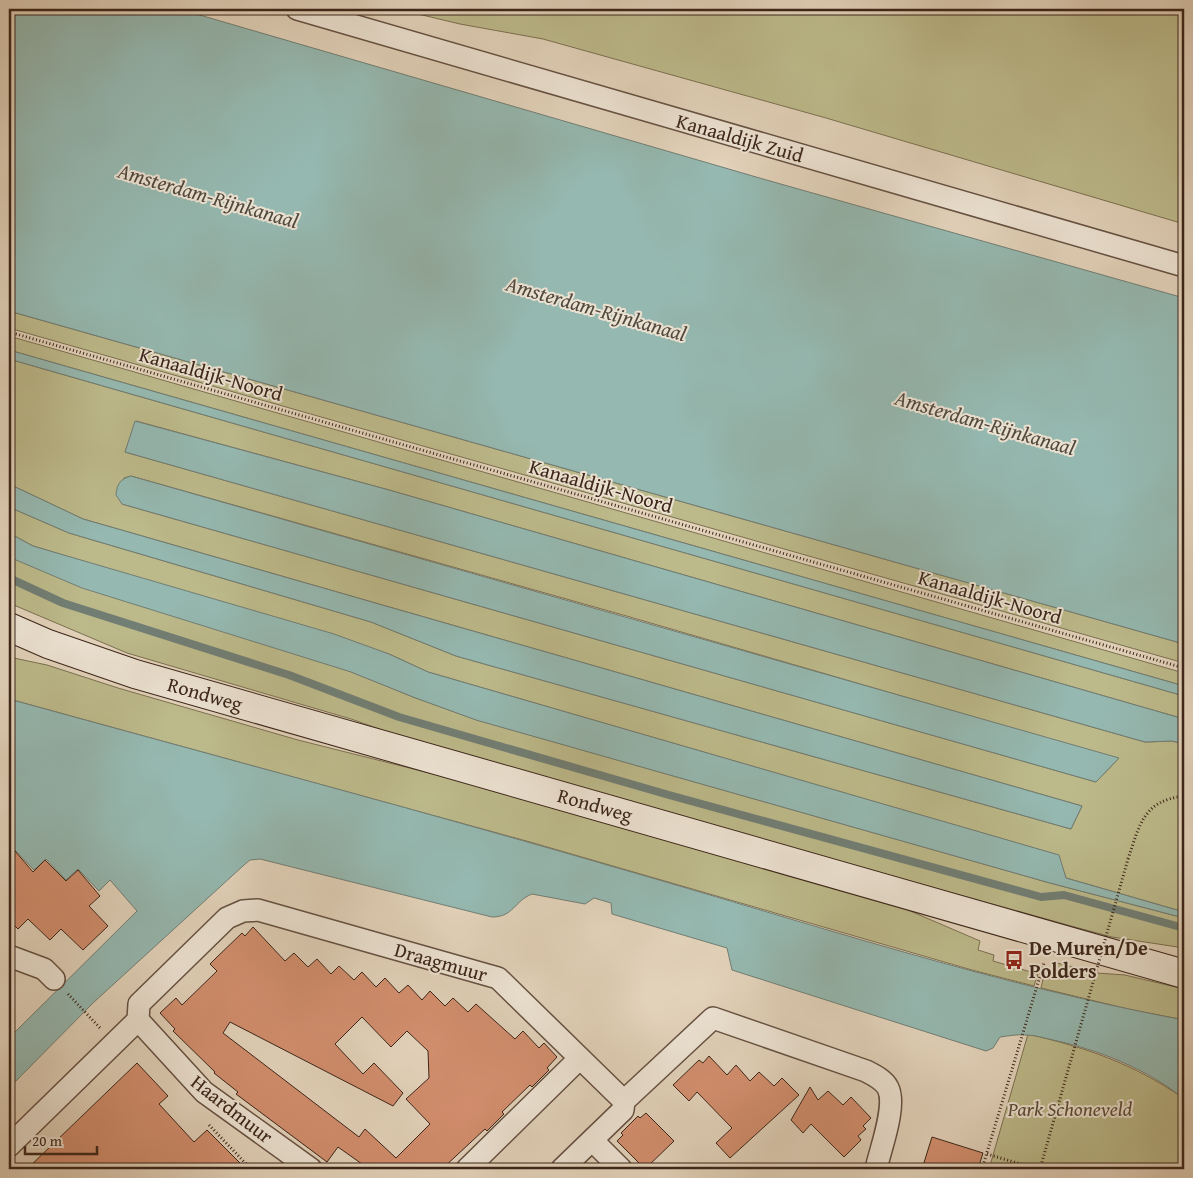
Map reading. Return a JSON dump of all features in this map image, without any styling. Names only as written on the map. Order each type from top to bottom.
[{"type":"main road","name":"Rondweg","points":[[9,627],[48,644],[135,674],[1184,974]]},
{"type":"street","name":"Kanaaldijk Zuid","points":[[296,9],[1184,266]]},
{"type":"street","name":"Draagmuur","points":[[9,1146],[138,1020],[139,1004],[227,918],[243,911],[258,910],[498,978],[624,1101]]},
{"type":"street","points":[[9,956],[44,969],[54,979]]},
{"type":"street","points":[[562,1169],[623,1110],[624,1101],[712,1018],[866,1071],[883,1082],[888,1087],[891,1108],[876,1169]]},
{"type":"street","name":"Haardmuur","points":[[138,1020],[204,1092],[311,1169]]},
{"type":"street","points":[[467,1169],[580,1058]]},
{"type":"street","points":[[592,1140],[621,1169]]},
{"type":"path","name":"Kanaaldijk-Noord","points":[[9,332],[1184,668]]},
{"type":"path","points":[[987,1154],[1039,1169],[1128,859],[1142,819],[1153,806],[1167,798],[1184,796]]},
{"type":"path","points":[[982,1169],[1044,963]]},
{"type":"path","points":[[54,979],[92,1019]]},
{"type":"green space","points":[[397,9],[1184,9],[1184,224],[826,118],[543,39],[460,24]]},
{"type":"green space","points":[[9,311],[1184,644],[1184,663],[9,328]]},
{"type":"green space","points":[[9,336],[1184,673],[1184,686],[9,350]]},
{"type":"green space","points":[[9,359],[1184,696],[1184,719],[389,490],[136,421],[125,452],[1145,742],[1172,741],[1184,744],[1184,912],[1066,878],[1058,855],[428,672],[389,654],[33,546],[9,533],[9,507],[69,533],[371,622],[456,656],[1071,829],[1082,806],[83,519],[9,484]],"holes":[[[131,476],[630,617],[1118,759],[1096,782],[122,504],[124,478]]]},
{"type":"green space","points":[[9,557],[352,672],[477,720],[1050,883],[1184,918],[1184,948],[1112,937],[1071,926],[428,746],[351,719],[127,653],[9,603]]},
{"type":"green space","points":[[9,657],[47,665],[118,688],[298,740],[489,788],[901,907],[980,941],[978,950],[994,955],[993,961],[1038,974],[1034,986],[972,970],[530,842],[9,699]]},
{"type":"green space","points":[[1057,963],[1097,973],[1125,975],[1184,989],[1184,1020],[1041,988],[1044,975],[1053,978]]},
{"type":"green space","name":"Park Schoneveld","points":[[1028,1034],[1090,1051],[1108,1058],[1146,1075],[1183,1098],[1184,1169],[989,1169]]},
{"type":"water","name":"Amsterdam-Rijnkanaal","points":[[9,9],[179,9],[763,179],[1184,298],[1184,644],[9,311]]},
{"type":"water","points":[[9,350],[1184,686],[1184,696],[9,359]]},
{"type":"water","points":[[135,421],[389,490],[1184,719],[1184,744],[1172,741],[1145,742],[125,452]]},
{"type":"water","points":[[131,476],[1119,758],[1096,782],[122,504],[116,495],[117,488],[122,480]]},
{"type":"water","points":[[9,484],[83,519],[1082,806],[1071,829],[456,656],[371,622],[69,533],[9,507]]},
{"type":"water","points":[[9,533],[33,546],[334,634],[389,654],[428,672],[1059,855],[1066,878],[1184,912],[1184,918],[1050,883],[476,720],[351,672],[82,588],[9,557]]},
{"type":"water","points":[[9,699],[474,827],[904,952],[1114,1006],[1184,1020],[1184,1099],[1170,1088],[1138,1070],[1088,1049],[1036,1036],[1016,1035],[1000,1037],[993,1048],[986,1051],[732,970],[727,948],[612,914],[611,903],[594,898],[585,904],[532,894],[521,901],[510,912],[492,917],[260,859],[250,860],[244,865],[93,1003],[9,1088],[9,1038],[137,911],[110,880],[99,891],[78,869],[66,880],[46,859],[34,870],[13,848],[9,851]]},
{"type":"building","points":[[9,844],[33,872],[45,860],[66,881],[78,870],[100,896],[89,906],[108,926],[83,950],[61,929],[50,940],[28,919],[18,929],[9,920]]},
{"type":"building","points":[[253,927],[285,961],[294,953],[308,967],[317,959],[331,974],[339,966],[354,980],[362,972],[376,987],[385,978],[399,993],[408,985],[422,1000],[430,991],[445,1006],[453,998],[468,1012],[476,1004],[515,1039],[523,1031],[539,1048],[544,1043],[557,1057],[547,1068],[549,1070],[502,1112],[504,1114],[487,1131],[485,1129],[442,1169],[369,1169],[338,1147],[327,1162],[236,1094],[238,1092],[214,1073],[173,1031],[175,1029],[160,1013],[176,998],[182,1005],[217,971],[210,964],[242,933],[245,936]],"holes":[[[362,1017],[391,1047],[407,1031],[428,1051],[429,1078],[406,1099],[430,1124],[396,1158],[365,1129],[359,1137],[223,1033],[230,1022],[393,1106],[403,1093],[374,1063],[363,1074],[335,1044]]]},
{"type":"building","points":[[709,1056],[727,1075],[736,1065],[750,1081],[759,1072],[774,1086],[782,1078],[799,1095],[730,1158],[716,1143],[732,1128],[697,1092],[689,1101],[673,1085],[699,1060],[703,1063]]},
{"type":"building","points":[[137,1063],[168,1096],[159,1104],[194,1142],[207,1130],[246,1169],[27,1169]]},
{"type":"building","points":[[810,1087],[818,1100],[828,1091],[843,1105],[851,1097],[871,1118],[863,1126],[866,1129],[858,1136],[861,1140],[844,1157],[811,1124],[803,1133],[791,1120]]},
{"type":"building","points":[[646,1113],[674,1141],[645,1169],[617,1141],[623,1135],[621,1133],[638,1116],[640,1118]]},
{"type":"building","points":[[932,1137],[983,1153],[978,1169],[922,1169]]},
{"type":"waterway","points":[[9,578],[63,603],[289,675],[399,717],[669,795],[1041,897],[1064,895],[1184,928]]},
{"type":"place","name":"De Muren/De Polders","points":[[1014,960]]}]
